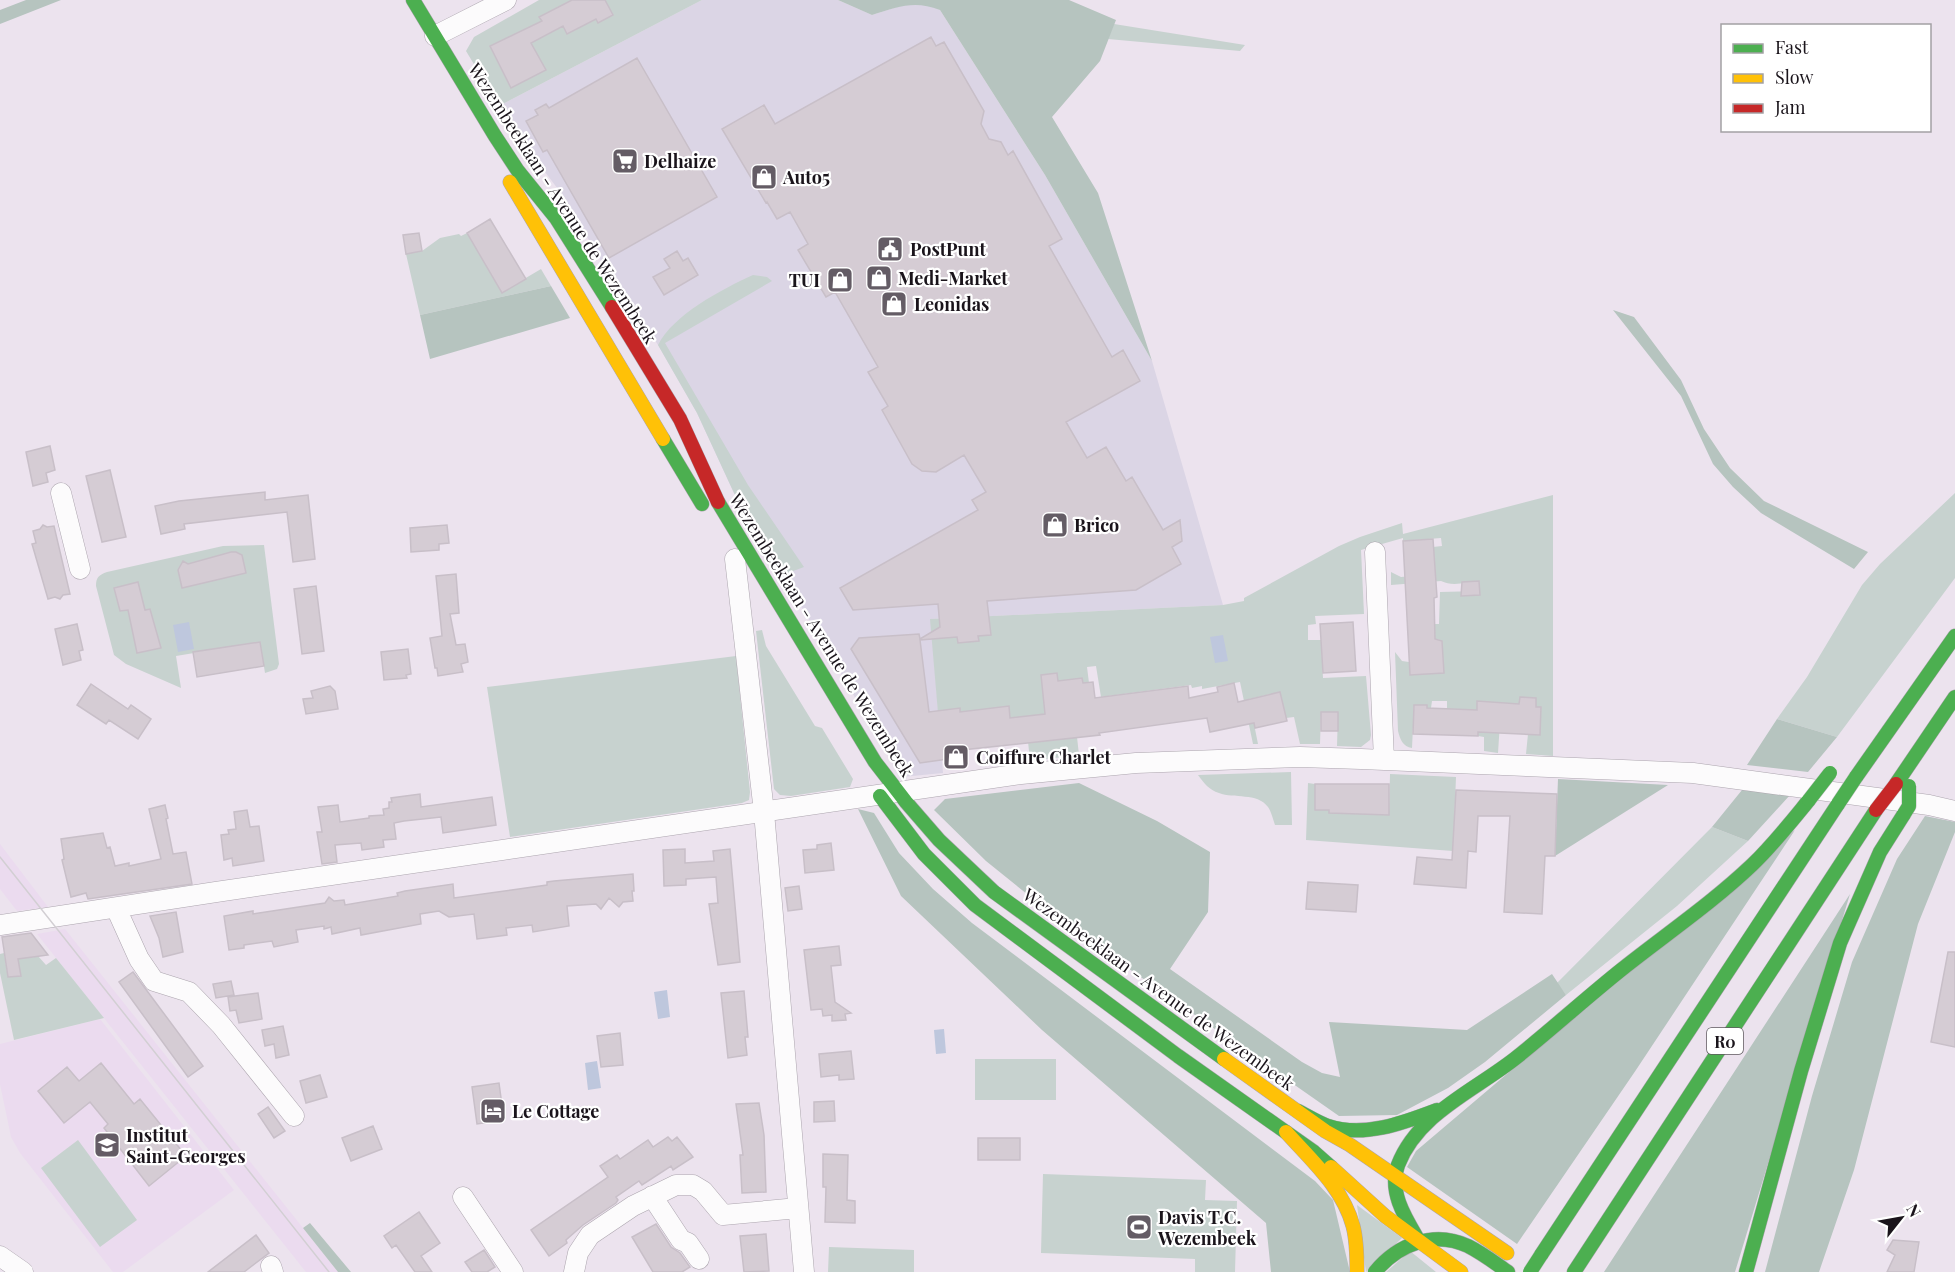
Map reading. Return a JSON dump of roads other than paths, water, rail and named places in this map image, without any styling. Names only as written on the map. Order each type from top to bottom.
[{"type":"main road","name":"Wezembeeklaan - Avenue de Wezembeek","points":[[399,0],[711,519]]},
{"type":"main road","name":"Wezembeeklaan - Avenue de Wezembeek","points":[[413,0],[513,162],[556,219],[596,280],[680,419],[714,495],[876,762],[883,791],[909,837],[975,905],[1169,1050],[1314,1152],[1385,1216],[1461,1272]]},
{"type":"main road","name":"Wezembeeklaan - Avenue de Wezembeek","points":[[732,554],[754,589]]},
{"type":"main road","name":"R0","points":[[1531,1272],[1856,777],[1955,636]]},
{"type":"main road","name":"Wezembeeklaan - Avenue de Wezembeek","points":[[808,678],[864,769]]},
{"type":"main road","points":[[1746,1272],[1801,1071],[1840,943],[1880,852],[1909,806],[1902,785],[1910,762],[1955,697]]},
{"type":"main road","points":[[1877,725],[1905,705]]},
{"type":"main road","points":[[1419,1241],[1404,1216],[1397,1197],[1395,1175],[1407,1145],[1423,1124],[1503,1068],[1620,971],[1744,873],[1786,828],[1834,769]]},
{"type":"main road","name":"R0","points":[[1574,1272],[1876,810],[1902,785]]},
{"type":"main road","name":"Wezembeeklaan - Avenue de Wezembeek","points":[[883,791],[991,891],[1325,1131],[1395,1175],[1531,1272]]},
{"type":"main road","points":[[1298,1111],[1331,1127],[1365,1129],[1381,1128],[1408,1121],[1444,1108]]},
{"type":"main road","points":[[1286,1132],[1329,1180],[1347,1206],[1354,1226],[1358,1249],[1357,1272]]},
{"type":"main road","points":[[1376,1272],[1398,1249],[1419,1241],[1441,1239],[1466,1245],[1508,1272]]},
{"type":"street","points":[[435,36],[506,0]]},
{"type":"street","points":[[62,493],[80,569]]},
{"type":"street","points":[[1376,552],[1384,760]]},
{"type":"street","points":[[732,554],[764,812],[804,1272]]},
{"type":"street","points":[[0,925],[764,812],[883,791],[1020,774],[1136,763],[1300,757],[1693,773],[1929,805],[1955,812]]},
{"type":"street","points":[[116,908],[139,959],[154,981],[189,992],[222,1025],[294,1116]]},
{"type":"street","points":[[574,1272],[578,1253],[590,1235],[633,1206],[676,1185],[693,1185],[703,1191],[723,1215],[798,1208]]},
{"type":"street","points":[[652,1196],[681,1240],[688,1243],[699,1259]]},
{"type":"street","points":[[463,1197],[513,1272]]},
{"type":"street","points":[[0,1256],[23,1272]]},
{"type":"water","points":[[189,622],[194,649],[178,652],[173,625]]},
{"type":"water","points":[[1223,635],[1228,661],[1215,663],[1210,637]]},
{"type":"water","points":[[667,990],[670,1017],[658,1019],[654,992]]},
{"type":"water","points":[[944,1029],[946,1053],[936,1054],[934,1030]]},
{"type":"water","points":[[597,1061],[601,1088],[588,1090],[585,1063]]},
{"type":"tram line","points":[[0,857],[329,1272]]},
{"type":"place","name":"Delhaize","points":[[625,161]]},
{"type":"place","name":"Auto5","points":[[764,177]]},
{"type":"place","name":"PostPunt","points":[[890,249]]},
{"type":"place","name":"Medi-Market","points":[[879,278]]},
{"type":"place","name":"TUI","points":[[840,280]]},
{"type":"place","name":"Leonidas","points":[[894,304]]},
{"type":"place","name":"Brico","points":[[1055,525]]},
{"type":"place","name":"Coiffure Charlet","points":[[956,757]]},
{"type":"place","name":"Le Cottage","points":[[493,1111]]},
{"type":"place","name":"Institut Saint-Georges","points":[[107,1145]]},
{"type":"place","name":"Davis T.C. Wezembeek","points":[[1139,1227]]}]
